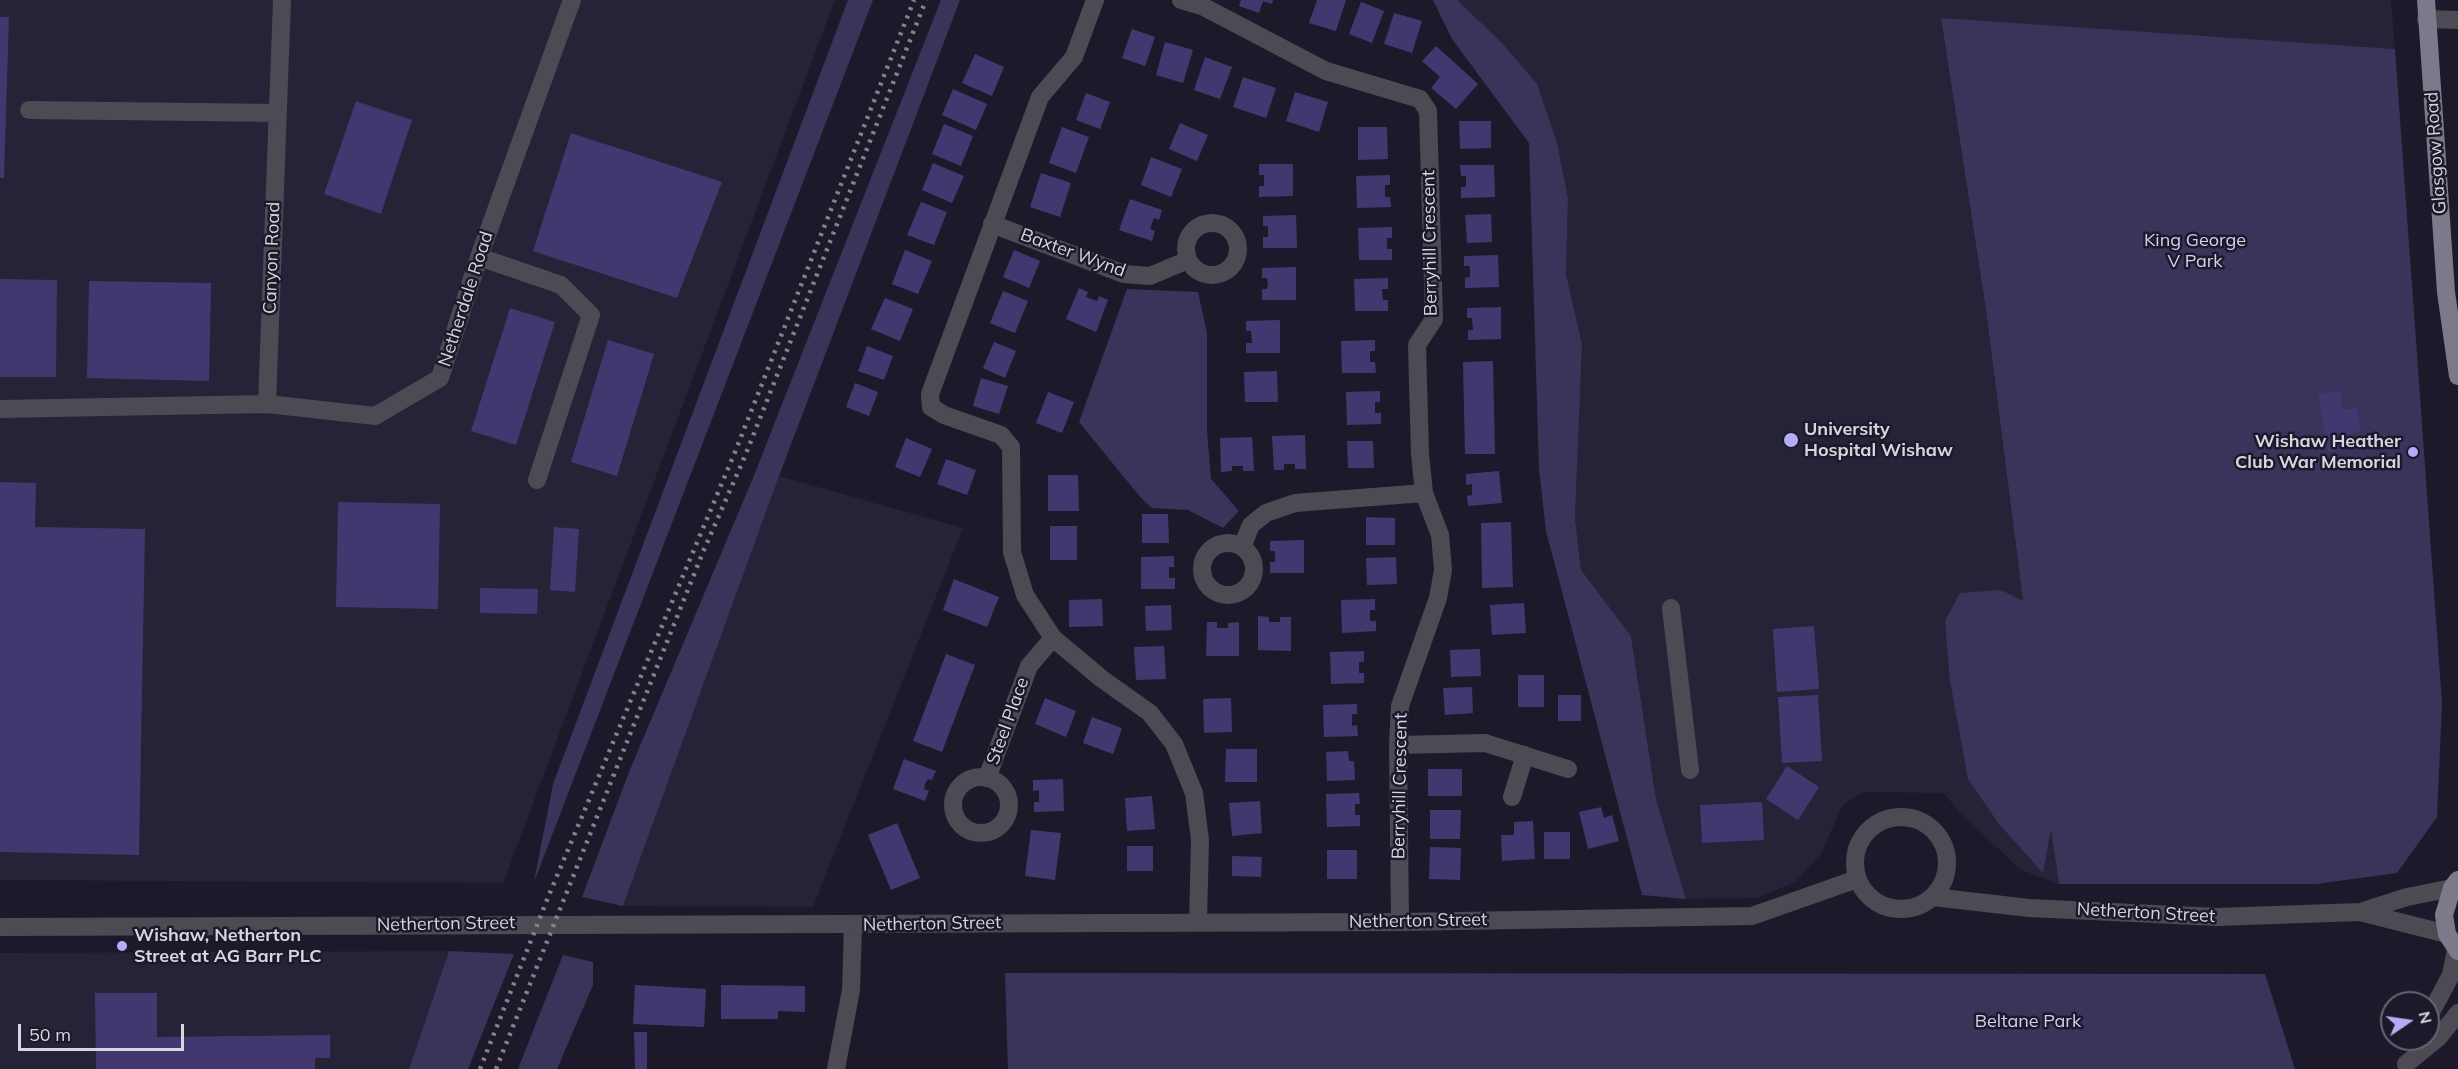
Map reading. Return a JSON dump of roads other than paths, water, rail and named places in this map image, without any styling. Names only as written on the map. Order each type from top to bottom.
[{"type":"main road","name":"Glasgow Road","points":[[2426,0],[2446,292],[2458,376]]},
{"type":"main road","points":[[2454,945],[2444,915],[2456,881]]},
{"type":"street","name":"Canyon Road","points":[[267,404],[282,0]]},
{"type":"street","name":"Netherdale Road","points":[[0,409],[267,404],[375,416],[440,378],[479,257],[572,0]]},
{"type":"street","points":[[1095,0],[1074,57],[1040,97],[933,381],[930,394],[931,407],[944,415],[1001,435],[1011,447],[1012,552],[1025,595],[1053,638],[1102,679],[1150,713],[1174,744],[1194,793],[1200,840],[1198,922]]},
{"type":"street","name":"Berryhill Crescent","points":[[1181,0],[1205,4],[1326,71],[1420,99],[1428,111],[1434,319],[1417,345],[1420,454],[1424,493],[1440,535],[1443,570],[1438,598],[1400,706],[1398,745],[1400,922]]},
{"type":"street","points":[[2426,19],[2458,20]]},
{"type":"street","points":[[29,110],[278,113]]},
{"type":"street","name":"Baxter Wynd","points":[[992,224],[1124,274],[1150,276],[1188,260]]},
{"type":"street","points":[[479,257],[561,285],[591,315],[537,480]]},
{"type":"street","points":[[1242,547],[1251,525],[1266,513],[1295,503],[1424,493]]},
{"type":"street","points":[[1671,608],[1690,770]]},
{"type":"street","name":"Steel Place","points":[[987,778],[1029,666],[1053,638]]},
{"type":"street","points":[[1398,745],[1485,743],[1568,769]]},
{"type":"street","points":[[1512,797],[1525,755]]},
{"type":"street","points":[[1904,817],[1919,820],[1931,828],[1945,850],[1947,866],[1942,885],[1933,897],[1913,908],[1897,909],[1881,905],[1866,893],[1857,879],[1855,857],[1860,842],[1868,830],[1881,821],[1904,817]]},
{"type":"street","name":"Netherton Street","points":[[0,927],[599,923],[853,925],[1400,922],[1752,916],[1857,879]]},
{"type":"street","name":"Netherton Street","points":[[1933,897],[2029,908],[2217,917],[2360,912],[2456,881]]},
{"type":"street","name":"Netherton Street","points":[[2360,912],[2454,945]]},
{"type":"street","points":[[836,1069],[851,990],[853,925]]},
{"type":"street","points":[[2440,996],[2451,975],[2454,945]]},
{"type":"street","points":[[2405,1067],[2439,1036],[2458,1013]]},
{"type":"street","points":[[2405,1067],[2412,1051]]},
{"type":"railway","points":[[480,1069],[549,895],[735,452],[914,0]]},
{"type":"railway","points":[[496,1069],[703,552],[745,456],[926,0]]},
{"type":"place","name":"University Hospital Wishaw","points":[[1791,440]]},
{"type":"place","name":"Wishaw Heather Club War Memorial","points":[[2413,452]]},
{"type":"place","name":"Wishaw, Netherton Street at AG Barr PLC","points":[[122,946]]},
{"type":"park label","name":"King George V Park","points":[[2195,251]]},
{"type":"park label","name":"Beltane Park","points":[[2028,1022]]}]
